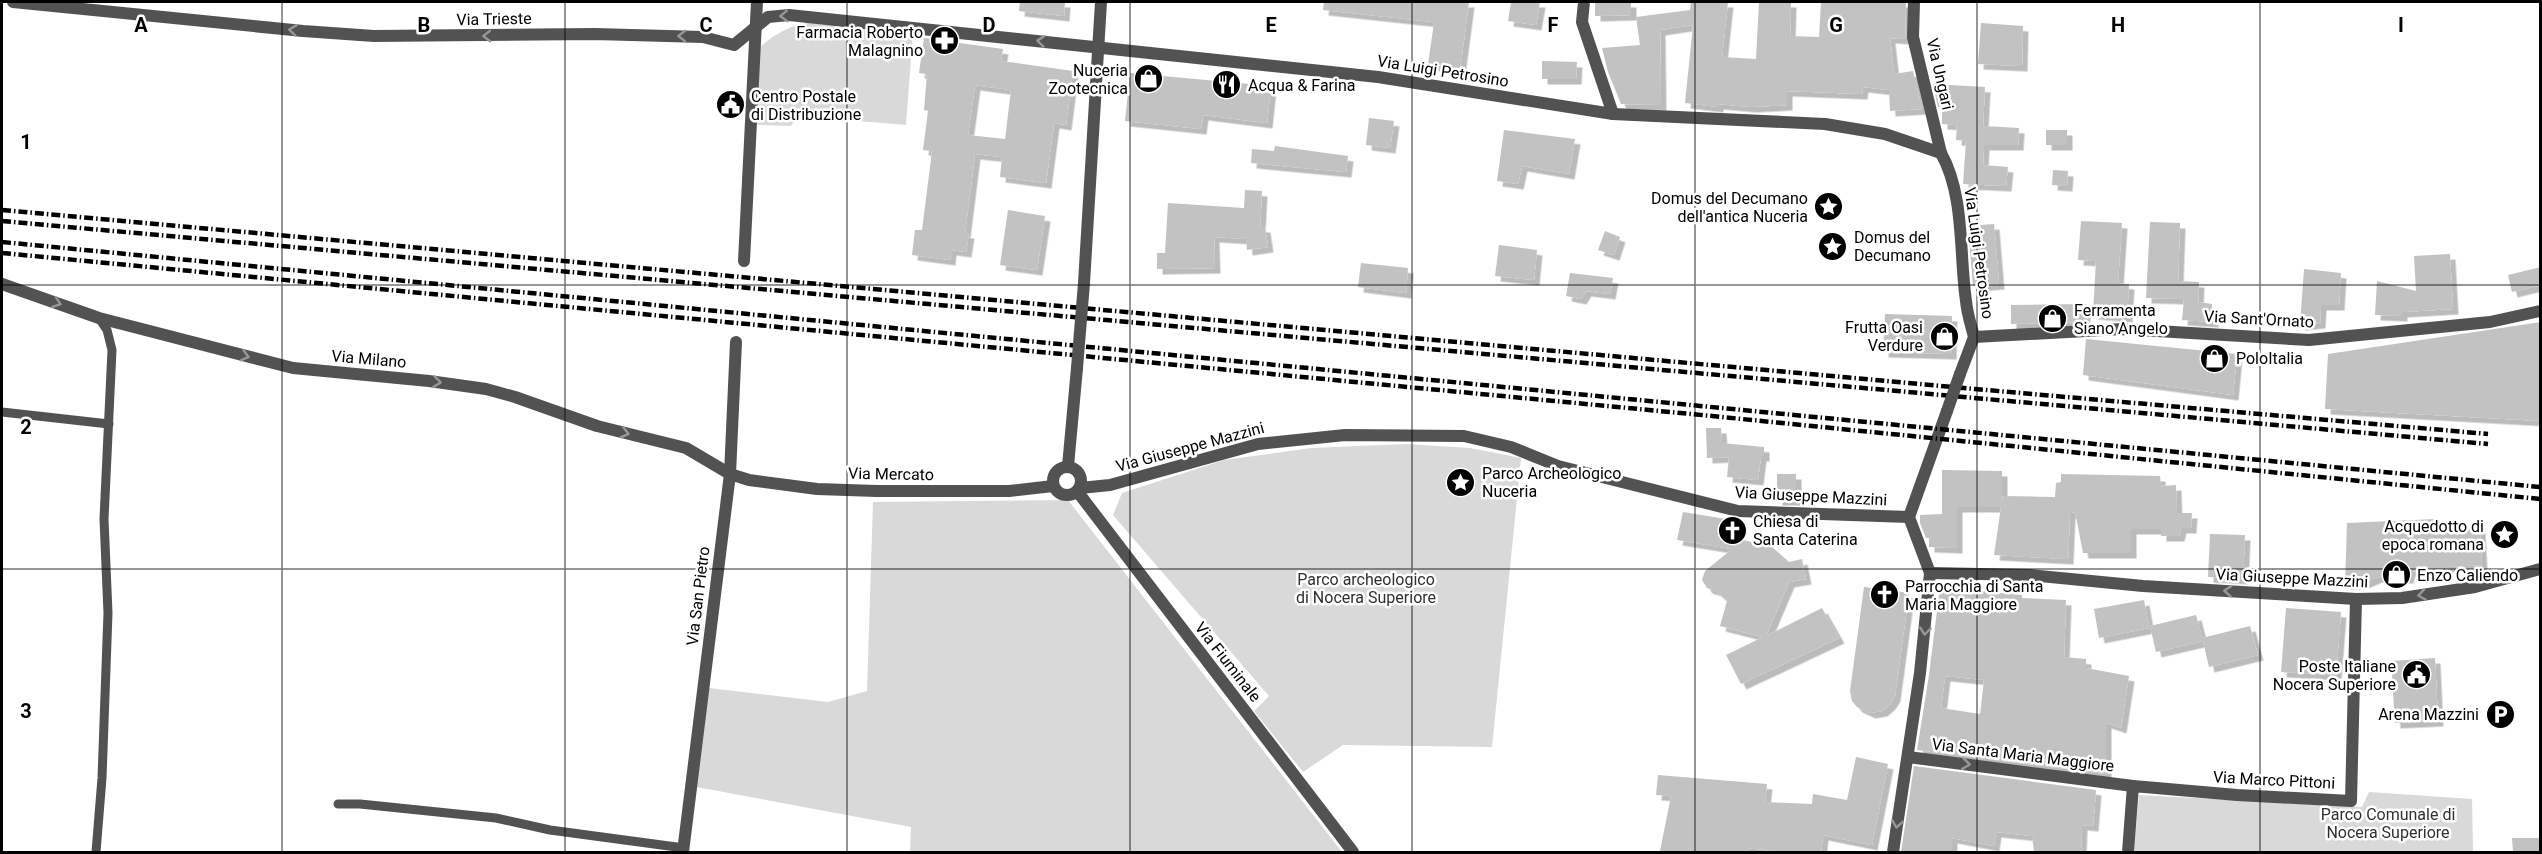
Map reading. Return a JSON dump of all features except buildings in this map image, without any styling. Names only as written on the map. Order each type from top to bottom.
[{"type":"street","name":"Via Trieste","points":[[13,2],[374,36],[627,35],[703,37],[734,45],[743,40],[754,28]]},
{"type":"street","points":[[744,261],[756,2]]},
{"type":"street","points":[[1068,466],[1084,283],[1101,2]]},
{"type":"street","points":[[1584,2],[1582,22],[1613,114]]},
{"type":"street","name":"Via Ungari","points":[[1914,2],[1913,37],[1941,153]]},
{"type":"street","name":"Via Luigi Petrosino","points":[[754,28],[768,17],[789,15],[1378,77],[1613,114],[1825,124],[1885,134],[1941,153],[1950,170],[1966,303],[1974,337]]},
{"type":"street","name":"Via Milano","points":[[2,284],[99,318],[293,368],[486,389],[597,426],[686,448],[730,474]]},
{"type":"street","name":"Via Sant'Ornato","points":[[1974,337],[2123,328],[2309,340],[2490,322],[2541,311]]},
{"type":"street","points":[[1909,517],[1974,337]]},
{"type":"street","name":"Via San Pietro","points":[[683,850],[730,474],[736,342]]},
{"type":"street","name":"Via Giuseppe Mazzini","points":[[1079,489],[1110,485],[1203,457],[1258,444],[1344,435],[1464,436],[1511,447],[1558,466],[1738,511],[1909,517]]},
{"type":"street","points":[[1068,466],[1080,474],[1079,489],[1064,495],[1053,486],[1052,482],[1055,472],[1068,466]]},
{"type":"street","name":"Via Mercato","points":[[730,474],[749,480],[794,486],[877,491],[1009,491],[1053,486]]},
{"type":"street","name":"Via Fiuminale","points":[[1079,489],[1353,852]]},
{"type":"street","name":"Via Santa Maria Maggiore","points":[[1893,852],[1920,673],[1930,573],[1909,517]]},
{"type":"street","name":"Via Giuseppe Mazzini","points":[[1930,573],[2030,575],[2143,586],[2356,599],[2402,598],[2475,587],[2541,569]]},
{"type":"street","name":"Via Marco Pittoni","points":[[2133,786],[2237,795],[2351,801],[2356,599]]},
{"type":"street","name":"Via Santa Maria Maggiore","points":[[1908,757],[2133,786]]},
{"type":"street","points":[[2128,852],[2133,786]]},
{"type":"lane","points":[[96,852],[102,777],[108,613],[104,519],[112,351],[107,330],[99,318]]},
{"type":"lane","points":[[2,412],[109,424]]},
{"type":"lane","points":[[338,804],[360,804],[495,818],[550,830],[683,850]]},
{"type":"green space","points":[[813,22],[913,32],[906,125],[798,116],[791,126],[758,125],[754,118],[757,50],[783,31]]},
{"type":"green space","name":"Parco archeologico di Nocera Superiore","points":[[1406,444],[1470,448],[1521,458],[1492,747],[1343,745],[1303,772],[1254,711],[1269,696],[1113,515],[1122,493],[1224,460],[1311,448]]},
{"type":"green space","points":[[1068,500],[1342,852],[910,852],[911,827],[691,786],[709,688],[828,702],[867,691],[873,502]]},
{"type":"green space","name":"Parco Comunale di Nocera Superiore","points":[[2369,792],[2472,799],[2473,852],[2134,852],[2139,795],[2362,807]]},
{"type":"railway","points":[[2,210],[2488,434]]},
{"type":"railway","points":[[2,221],[2488,444]]},
{"type":"railway","points":[[2,242],[2540,487]]},
{"type":"railway","points":[[2,253],[1712,416],[2540,499]]},
{"type":"place","name":"Farmacia Roberto Malagnino","points":[[944,41]]},
{"type":"place","name":"Nuceria Zootecnica","points":[[1149,79]]},
{"type":"place","name":"Acqua & Farina","points":[[1227,85]]},
{"type":"place","name":"Centro Postale di Distribuzione","points":[[730,105]]},
{"type":"place","name":"Domus del Decumano dell'antica Nuceria","points":[[1829,207]]},
{"type":"place","name":"Domus del Decumano","points":[[1833,246]]},
{"type":"place","name":"Ferramenta Siano Angelo","points":[[2053,319]]},
{"type":"place","name":"Frutta Oasi Verdure","points":[[1944,336]]},
{"type":"place","name":"PoloItalia","points":[[2215,358]]},
{"type":"place","name":"Parco Archeologico Nuceria","points":[[1461,482]]},
{"type":"place","name":"Chiesa di Santa Caterina","points":[[1732,530]]},
{"type":"place","name":"Acquedotto di epoca romana","points":[[2505,535]]},
{"type":"place","name":"Enzo Caliendo","points":[[2396,575]]},
{"type":"place","name":"Parrocchia di Santa Maria Maggiore","points":[[1884,595]]},
{"type":"place","name":"Poste Italiane Nocera Superiore","points":[[2417,675]]},
{"type":"place","name":"Arena Mazzini","points":[[2500,714]]}]
